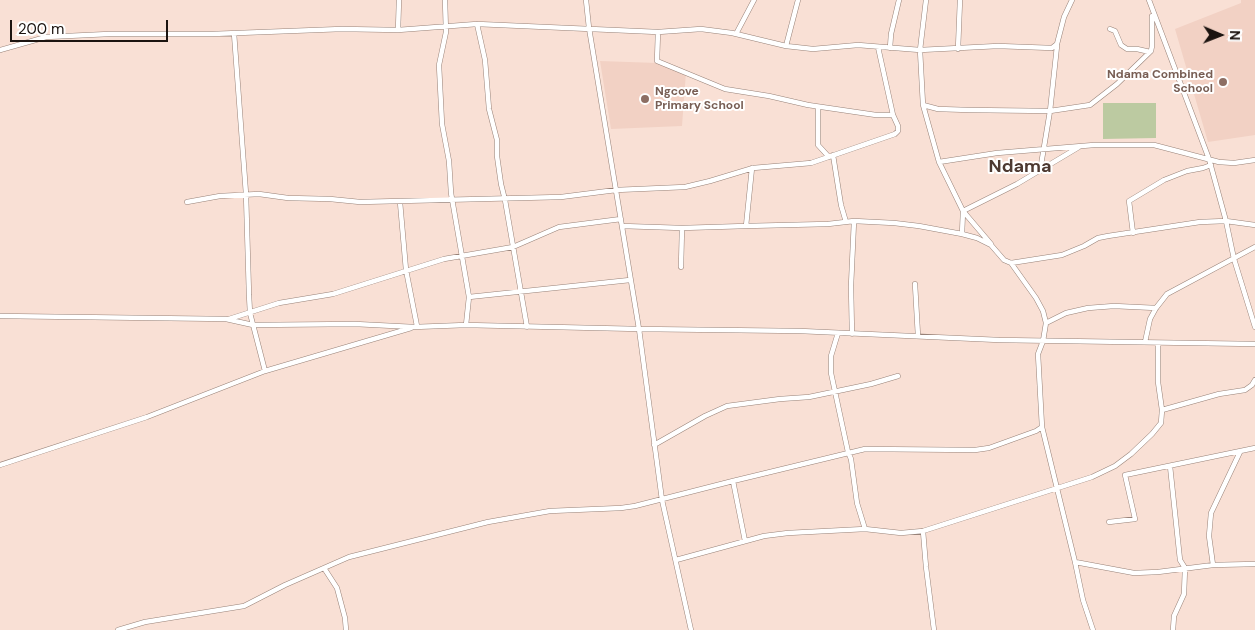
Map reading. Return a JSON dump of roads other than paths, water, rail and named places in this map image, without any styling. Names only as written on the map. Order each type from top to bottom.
[{"type":"street","points":[[398,30],[399,0]]},
{"type":"street","points":[[445,0],[446,32],[439,65],[442,124],[450,161],[451,193],[454,201],[469,297],[466,325]]},
{"type":"street","points":[[586,0],[639,329],[662,500],[691,630]]},
{"type":"street","points":[[736,34],[754,0]]},
{"type":"street","points":[[786,46],[798,0]]},
{"type":"street","points":[[890,48],[891,34],[900,0]]},
{"type":"street","points":[[926,0],[920,50],[923,105],[939,162],[963,211],[1004,260],[1011,263],[1049,258],[1077,249],[1098,238],[1193,223],[1226,221],[1255,225]]},
{"type":"street","points":[[958,49],[960,0]]},
{"type":"street","points":[[1040,170],[1050,111],[1057,44],[1064,17],[1072,0]]},
{"type":"street","points":[[1149,0],[1152,13],[1210,162],[1234,259],[1253,310],[1255,327]]},
{"type":"street","points":[[923,105],[938,109],[1050,111],[1090,105],[1117,84],[1150,52],[1152,46],[1154,0]]},
{"type":"street","points":[[477,24],[485,60],[489,109],[497,140],[501,184],[527,327]]},
{"type":"street","points":[[0,50],[46,37],[342,29],[398,30],[477,24],[658,32],[701,29],[736,34],[786,46],[813,49],[858,45],[920,50],[998,46],[1052,48],[1057,44]]},
{"type":"street","points":[[1110,29],[1116,31],[1121,45],[1127,50],[1137,49],[1150,52]]},
{"type":"street","points":[[658,32],[657,58],[659,63],[726,89],[818,107],[876,115],[893,115]]},
{"type":"street","points":[[234,33],[246,194],[250,313],[265,371]]},
{"type":"street","points":[[187,202],[220,196],[246,194],[360,202],[505,200],[561,197],[616,190],[685,187],[752,168],[811,163],[895,134],[898,130],[878,47]]},
{"type":"street","points":[[818,107],[818,144],[831,156],[846,222]]},
{"type":"street","points":[[939,162],[997,153],[1080,146],[1154,145],[1210,162],[1234,163],[1255,160]]},
{"type":"street","points":[[963,211],[1017,184],[1080,146]]},
{"type":"street","points":[[1133,233],[1128,201],[1164,180],[1198,169],[1210,162]]},
{"type":"street","points":[[746,226],[752,168]]},
{"type":"street","points":[[400,202],[406,270],[416,327]]},
{"type":"street","points":[[962,234],[963,211]]},
{"type":"street","points":[[226,319],[279,303],[333,294],[444,259],[512,246],[559,227],[621,219]]},
{"type":"street","points":[[852,334],[851,286],[854,220]]},
{"type":"street","points":[[622,226],[682,228],[828,224],[854,220],[919,226],[962,234],[992,245]]},
{"type":"street","points":[[680,267],[682,228]]},
{"type":"street","points":[[1145,342],[1150,319],[1167,294],[1255,247]]},
{"type":"street","points":[[1011,263],[1036,298],[1043,311],[1046,323],[1043,341],[1038,354],[1042,427],[1083,600],[1093,630]]},
{"type":"street","points":[[469,297],[522,293],[630,280]]},
{"type":"street","points":[[915,284],[918,336]]},
{"type":"street","points":[[1046,323],[1066,313],[1088,308],[1114,306],[1156,308]]},
{"type":"street","points":[[0,316],[226,319],[254,325],[355,324],[416,327],[466,325],[800,330],[852,334],[1043,341],[1255,344]]},
{"type":"street","points":[[0,465],[147,417],[265,371],[416,327]]},
{"type":"street","points":[[838,333],[830,361],[848,452],[851,458],[857,502],[865,529]]},
{"type":"street","points":[[676,560],[764,536],[796,532],[865,529],[901,533],[923,531],[1092,477],[1122,461],[1152,434],[1161,423],[1158,342]]},
{"type":"street","points":[[654,445],[705,416],[727,406],[809,397],[835,390],[871,384],[898,376]]},
{"type":"street","points":[[1162,410],[1219,394],[1245,390],[1255,380]]},
{"type":"street","points":[[118,630],[145,622],[244,606],[285,585],[349,557],[488,522],[550,511],[621,508],[662,500],[848,452],[882,448],[975,450],[1005,443],[1042,427]]},
{"type":"street","points":[[1109,522],[1135,519],[1125,475],[1255,448]]},
{"type":"street","points":[[1213,565],[1209,536],[1211,513],[1240,452]]},
{"type":"street","points":[[1170,466],[1180,560],[1185,568],[1184,594],[1174,616],[1173,630]]},
{"type":"street","points":[[733,481],[745,541]]},
{"type":"street","points":[[923,531],[934,630]]},
{"type":"street","points":[[1075,562],[1134,573],[1213,565],[1255,564]]},
{"type":"street","points":[[324,568],[337,588],[345,618],[346,630]]},
{"type":"place","name":"Ndama Combined School","points":[[1223,82]]},
{"type":"place","name":"Ngcove Primary School","points":[[645,99]]},
{"type":"district","name":"Ndama","points":[[1020,167]]}]
